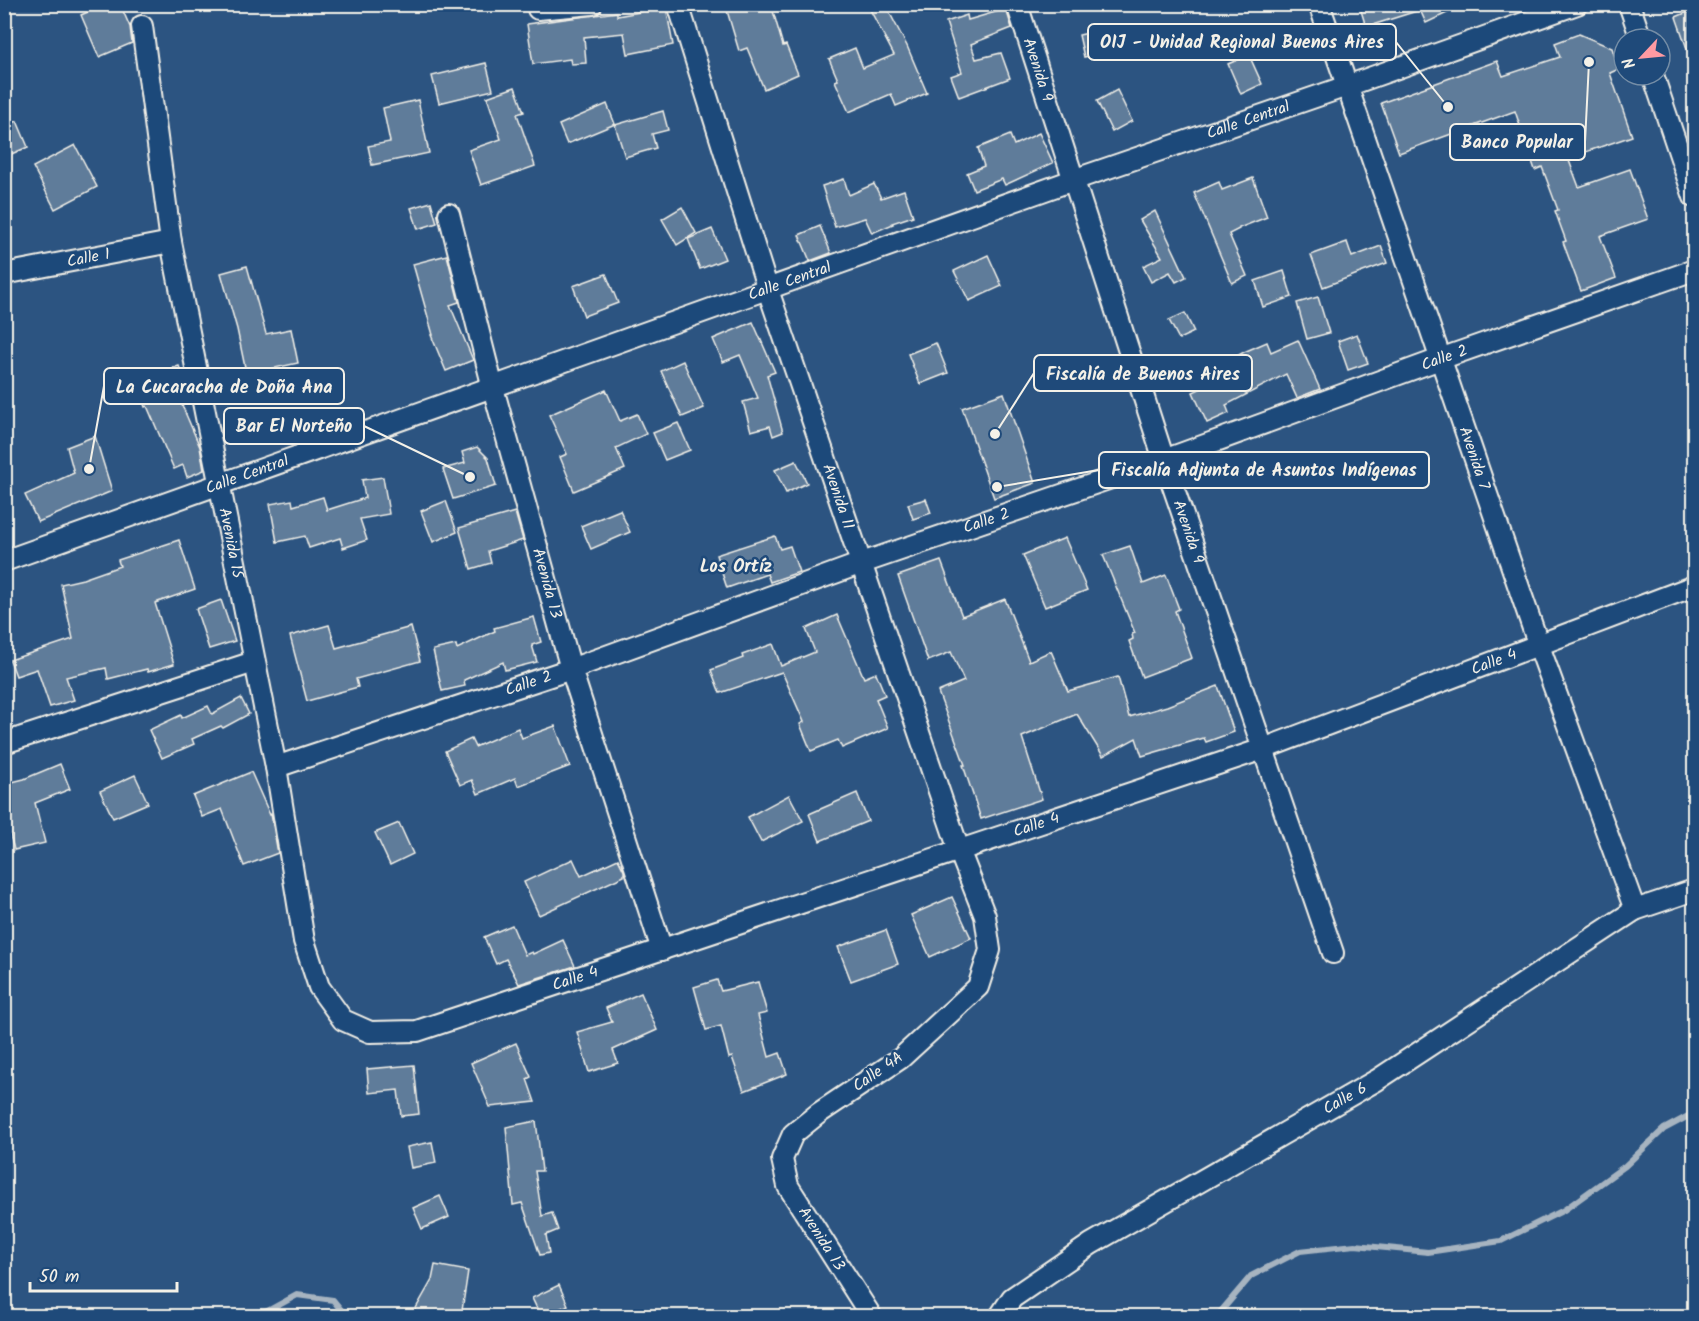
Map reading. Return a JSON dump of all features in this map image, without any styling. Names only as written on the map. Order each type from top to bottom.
[{"type":"street","name":"Avenida 11","points":[[678,4],[768,290],[959,850],[985,916],[990,950],[978,987]]},
{"type":"street","name":"Avenida 9","points":[[1017,4],[1164,460],[1333,953]]},
{"type":"street","name":"Avenida 7","points":[[1319,4],[1539,646],[1635,910]]},
{"type":"street","name":"Calle Central","points":[[4,561],[1073,180],[1577,4]]},
{"type":"street","points":[[1629,4],[1637,27]]},
{"type":"street","points":[[538,9],[580,5]]},
{"type":"street","name":"Avenida 15","points":[[142,26],[171,242],[276,766],[304,941],[319,987],[343,1020],[370,1032]]},
{"type":"street","points":[[1657,87],[1695,197]]},
{"type":"street","name":"Avenida 13","points":[[449,214],[493,388],[571,669],[662,950]]},
{"type":"street","name":"Calle 1","points":[[4,274],[171,242]]},
{"type":"street","name":"Calle 2","points":[[276,766],[571,669],[862,563],[1164,460],[1440,359],[1695,270]]},
{"type":"street","name":"Calle 4","points":[[370,1032],[417,1031],[1263,749],[1695,586]]},
{"type":"street","points":[[4,743],[255,662]]},
{"type":"street","name":"Calle 6","points":[[1000,1317],[1012,1298],[1091,1244],[1377,1080],[1635,910],[1695,890]]},
{"type":"street","name":"Calle 4A","points":[[782,1159],[793,1134],[819,1113],[901,1058],[978,987]]},
{"type":"street","name":"Avenida 13","points":[[782,1159],[788,1186],[871,1317]]},
{"type":"building","points":[[105,4],[120,4],[130,27],[132,43],[99,57],[81,15]]},
{"type":"building","points":[[725,4],[771,4],[783,46],[786,45],[798,74],[764,89],[747,48],[739,51]]},
{"type":"building","points":[[867,4],[885,4],[907,46],[927,93],[896,106],[891,94],[849,112],[835,81],[838,80],[829,59],[855,48],[863,68],[894,55]]},
{"type":"building","points":[[1359,4],[1466,4],[1426,23],[1420,10],[1366,27]]},
{"type":"building","points":[[666,7],[673,45],[628,54],[624,33],[584,37],[586,63],[571,64],[570,59],[533,64],[527,24],[617,12],[617,16]]},
{"type":"building","points":[[1006,9],[1012,28],[971,44],[976,59],[1001,53],[1010,78],[959,97],[951,76],[962,72],[946,22],[967,15],[968,20]]},
{"type":"building","points":[[1695,9],[1695,63],[1692,63],[1676,17]]},
{"type":"building","points":[[1106,29],[1111,51],[1084,57],[1079,35]]},
{"type":"building","points":[[1579,34],[1612,48],[1612,72],[1610,73],[1612,87],[1615,87],[1632,136],[1568,158],[1579,187],[1630,169],[1648,219],[1600,236],[1616,278],[1581,291],[1563,242],[1566,241],[1555,211],[1558,210],[1542,167],[1535,170],[1515,111],[1399,153],[1381,103],[1497,61],[1503,76],[1560,57],[1555,43]]},
{"type":"building","points":[[1249,55],[1262,84],[1241,94],[1228,64]]},
{"type":"building","points":[[486,63],[493,90],[439,103],[432,76]]},
{"type":"building","points":[[515,87],[524,112],[517,114],[535,166],[481,185],[469,150],[501,139],[487,97]]},
{"type":"building","points":[[1117,90],[1132,121],[1112,132],[1097,101]]},
{"type":"building","points":[[418,100],[429,153],[372,165],[368,146],[390,142],[383,108]]},
{"type":"building","points":[[607,104],[615,124],[567,144],[559,125]]},
{"type":"building","points":[[663,111],[668,130],[652,134],[656,148],[625,157],[615,125]]},
{"type":"building","points":[[17,121],[28,147],[4,157],[4,127]]},
{"type":"building","points":[[1039,133],[1053,163],[1005,185],[1002,179],[974,190],[967,173],[984,166],[978,148],[1010,135],[1014,145]]},
{"type":"building","points":[[75,145],[97,187],[55,209],[33,167]]},
{"type":"building","points":[[1253,178],[1267,217],[1229,234],[1247,276],[1232,283],[1194,193],[1219,182],[1222,190]]},
{"type":"building","points":[[844,179],[849,195],[874,184],[881,198],[904,190],[913,216],[872,233],[865,218],[835,227],[822,186]]},
{"type":"building","points":[[431,202],[437,223],[418,229],[411,208]]},
{"type":"building","points":[[682,207],[696,233],[677,245],[662,219]]},
{"type":"building","points":[[1155,211],[1186,277],[1176,282],[1170,272],[1151,282],[1143,266],[1162,257],[1140,220]]},
{"type":"building","points":[[820,226],[831,253],[810,261],[799,235]]},
{"type":"building","points":[[712,229],[725,259],[700,269],[688,239]]},
{"type":"building","points":[[1347,242],[1352,257],[1381,246],[1387,263],[1323,287],[1311,255]]},
{"type":"building","points":[[447,255],[459,302],[450,305],[473,360],[446,371],[431,335],[433,335],[413,264]]},
{"type":"building","points":[[988,255],[1002,286],[969,301],[954,271]]},
{"type":"building","points":[[247,266],[266,334],[291,329],[298,363],[270,369],[274,386],[240,392],[237,374],[246,372],[237,329],[221,273]]},
{"type":"building","points":[[1284,271],[1292,297],[1263,307],[1255,281]]},
{"type":"building","points":[[606,274],[618,303],[584,316],[573,286]]},
{"type":"building","points":[[1318,297],[1329,333],[1307,339],[1297,303]]},
{"type":"building","points":[[1185,313],[1194,332],[1179,339],[1169,320]]},
{"type":"building","points":[[753,322],[775,372],[767,375],[783,432],[773,436],[770,426],[751,431],[743,402],[758,398],[740,355],[723,362],[713,339]]},
{"type":"building","points":[[1357,334],[1368,363],[1348,370],[1338,341]]},
{"type":"building","points":[[1298,340],[1320,389],[1297,398],[1286,374],[1226,405],[1229,413],[1207,423],[1193,392],[1226,377],[1220,366],[1267,342],[1271,352]]},
{"type":"building","points":[[936,343],[948,373],[920,384],[908,354]]},
{"type":"building","points":[[683,361],[704,408],[682,417],[661,371]]},
{"type":"building","points":[[179,366],[189,392],[178,396],[200,447],[204,470],[187,477],[183,465],[174,469],[147,406],[145,407],[136,381]]},
{"type":"building","points":[[606,390],[620,421],[637,414],[646,434],[616,448],[625,469],[574,491],[560,457],[567,454],[549,415]]},
{"type":"building","points":[[1004,393],[1035,483],[994,498],[962,408]]},
{"type":"building","points":[[678,423],[690,450],[665,460],[653,433]]},
{"type":"building","points":[[95,436],[112,491],[38,522],[25,495],[74,473],[67,447]]},
{"type":"building","points":[[477,447],[488,458],[496,486],[453,499],[443,469],[465,463],[462,452]]},
{"type":"building","points":[[796,461],[807,483],[786,493],[775,470]]},
{"type":"building","points":[[383,477],[389,514],[360,519],[367,540],[343,548],[340,538],[309,548],[305,536],[277,542],[270,504],[292,500],[293,506],[323,497],[327,510],[365,498],[362,480]]},
{"type":"building","points":[[926,499],[931,513],[913,519],[908,504]]},
{"type":"building","points":[[446,501],[457,532],[433,542],[421,511]]},
{"type":"building","points":[[620,510],[630,532],[591,549],[581,526]]},
{"type":"building","points":[[515,512],[523,540],[488,551],[491,563],[471,569],[459,528]]},
{"type":"building","points":[[775,536],[780,549],[790,546],[799,572],[770,582],[767,574],[727,588],[716,555]]},
{"type":"building","points":[[1065,538],[1087,590],[1045,607],[1023,555]]},
{"type":"building","points":[[179,540],[195,589],[155,603],[174,664],[148,672],[147,669],[108,679],[106,668],[66,677],[74,700],[50,707],[37,669],[16,676],[10,660],[73,639],[61,584],[120,566],[118,560]]},
{"type":"building","points":[[1130,546],[1143,584],[1166,575],[1179,609],[1175,611],[1192,658],[1142,677],[1129,641],[1133,639],[1132,634],[1135,633],[1103,555]]},
{"type":"building","points":[[941,561],[962,616],[1005,599],[1029,661],[1051,651],[1068,691],[1118,677],[1129,717],[1167,706],[1218,686],[1234,732],[1206,742],[1204,738],[1142,756],[1136,738],[1103,756],[1077,714],[1022,737],[1042,799],[981,819],[963,765],[965,765],[938,692],[964,681],[951,652],[928,661],[898,576]]},
{"type":"building","points":[[221,600],[235,641],[209,649],[196,609]]},
{"type":"building","points":[[837,615],[864,678],[876,673],[885,695],[876,699],[888,728],[842,748],[838,740],[811,751],[800,724],[804,722],[782,672],[720,693],[711,670],[743,658],[742,655],[773,644],[781,666],[815,652],[806,629]]},
{"type":"building","points":[[534,617],[541,642],[532,645],[537,662],[505,670],[503,662],[464,680],[465,686],[442,691],[433,650],[456,645],[457,649],[495,631],[494,628]]},
{"type":"building","points":[[329,625],[336,648],[411,627],[420,661],[356,679],[358,687],[307,701],[290,636]]},
{"type":"building","points":[[241,698],[249,714],[223,728],[221,726],[192,739],[194,744],[162,758],[149,730],[181,715],[182,718],[208,706],[212,714]]},
{"type":"building","points":[[555,726],[570,766],[518,786],[515,778],[478,794],[472,780],[460,785],[445,751],[471,739],[475,747],[518,728],[522,738]]},
{"type":"building","points":[[60,764],[70,789],[35,803],[45,843],[14,850],[4,811],[4,784],[24,779]]},
{"type":"building","points":[[251,772],[271,814],[278,853],[244,866],[222,809],[202,817],[193,796]]},
{"type":"building","points":[[135,775],[148,803],[113,818],[100,791]]},
{"type":"building","points":[[857,793],[868,821],[820,841],[809,814]]},
{"type":"building","points":[[789,795],[803,821],[761,842],[748,817]]},
{"type":"building","points":[[399,823],[413,854],[390,865],[375,833]]},
{"type":"building","points":[[573,859],[581,876],[618,859],[624,876],[539,915],[524,882]]},
{"type":"building","points":[[952,897],[971,938],[930,957],[911,915]]},
{"type":"building","points":[[512,925],[525,955],[532,952],[533,954],[563,940],[575,966],[519,984],[506,959],[496,964],[484,937]]},
{"type":"building","points":[[886,930],[898,964],[851,981],[838,947]]},
{"type":"building","points":[[717,980],[721,991],[758,982],[767,1013],[758,1015],[769,1057],[780,1053],[787,1074],[744,1091],[732,1057],[729,1058],[721,1026],[706,1030],[694,987]]},
{"type":"building","points":[[641,993],[657,1030],[613,1050],[618,1063],[589,1072],[577,1032],[612,1022],[606,1008]]},
{"type":"building","points":[[516,1043],[531,1077],[527,1079],[535,1102],[490,1107],[471,1063]]},
{"type":"building","points":[[414,1065],[419,1114],[401,1116],[398,1090],[369,1093],[367,1069]]},
{"type":"building","points":[[536,1121],[542,1171],[535,1171],[542,1216],[552,1213],[558,1230],[546,1235],[549,1253],[540,1255],[522,1203],[513,1205],[506,1127]]},
{"type":"building","points":[[432,1142],[436,1163],[411,1168],[407,1147]]},
{"type":"building","points":[[440,1196],[449,1217],[422,1229],[413,1208]]},
{"type":"building","points":[[435,1265],[468,1271],[461,1317],[411,1317],[432,1280]]},
{"type":"building","points":[[559,1285],[568,1305],[541,1317],[532,1298]]},
{"type":"waterway","points":[[1217,1316],[1251,1276],[1300,1251],[1355,1245],[1428,1252],[1501,1241],[1564,1210],[1625,1166],[1664,1129],[1694,1113]]},
{"type":"waterway","points":[[264,1316],[266,1312],[297,1295],[333,1300],[346,1316]]},
{"type":"place","name":"Banco Popular","points":[[1589,62]]},
{"type":"place","name":"OIJ - Unidad Regional Buenos Aires","points":[[1448,107]]},
{"type":"place","name":"Fiscalía de Buenos Aires","points":[[995,434]]},
{"type":"place","name":"La Cucaracha de Doña Ana","points":[[89,469]]},
{"type":"place","name":"Bar El Norteño","points":[[470,477]]},
{"type":"place","name":"Fiscalía Adjunta de Asuntos Indígenas","points":[[997,487]]},
{"type":"district","name":"Los Ortíz","points":[[736,567]]}]
